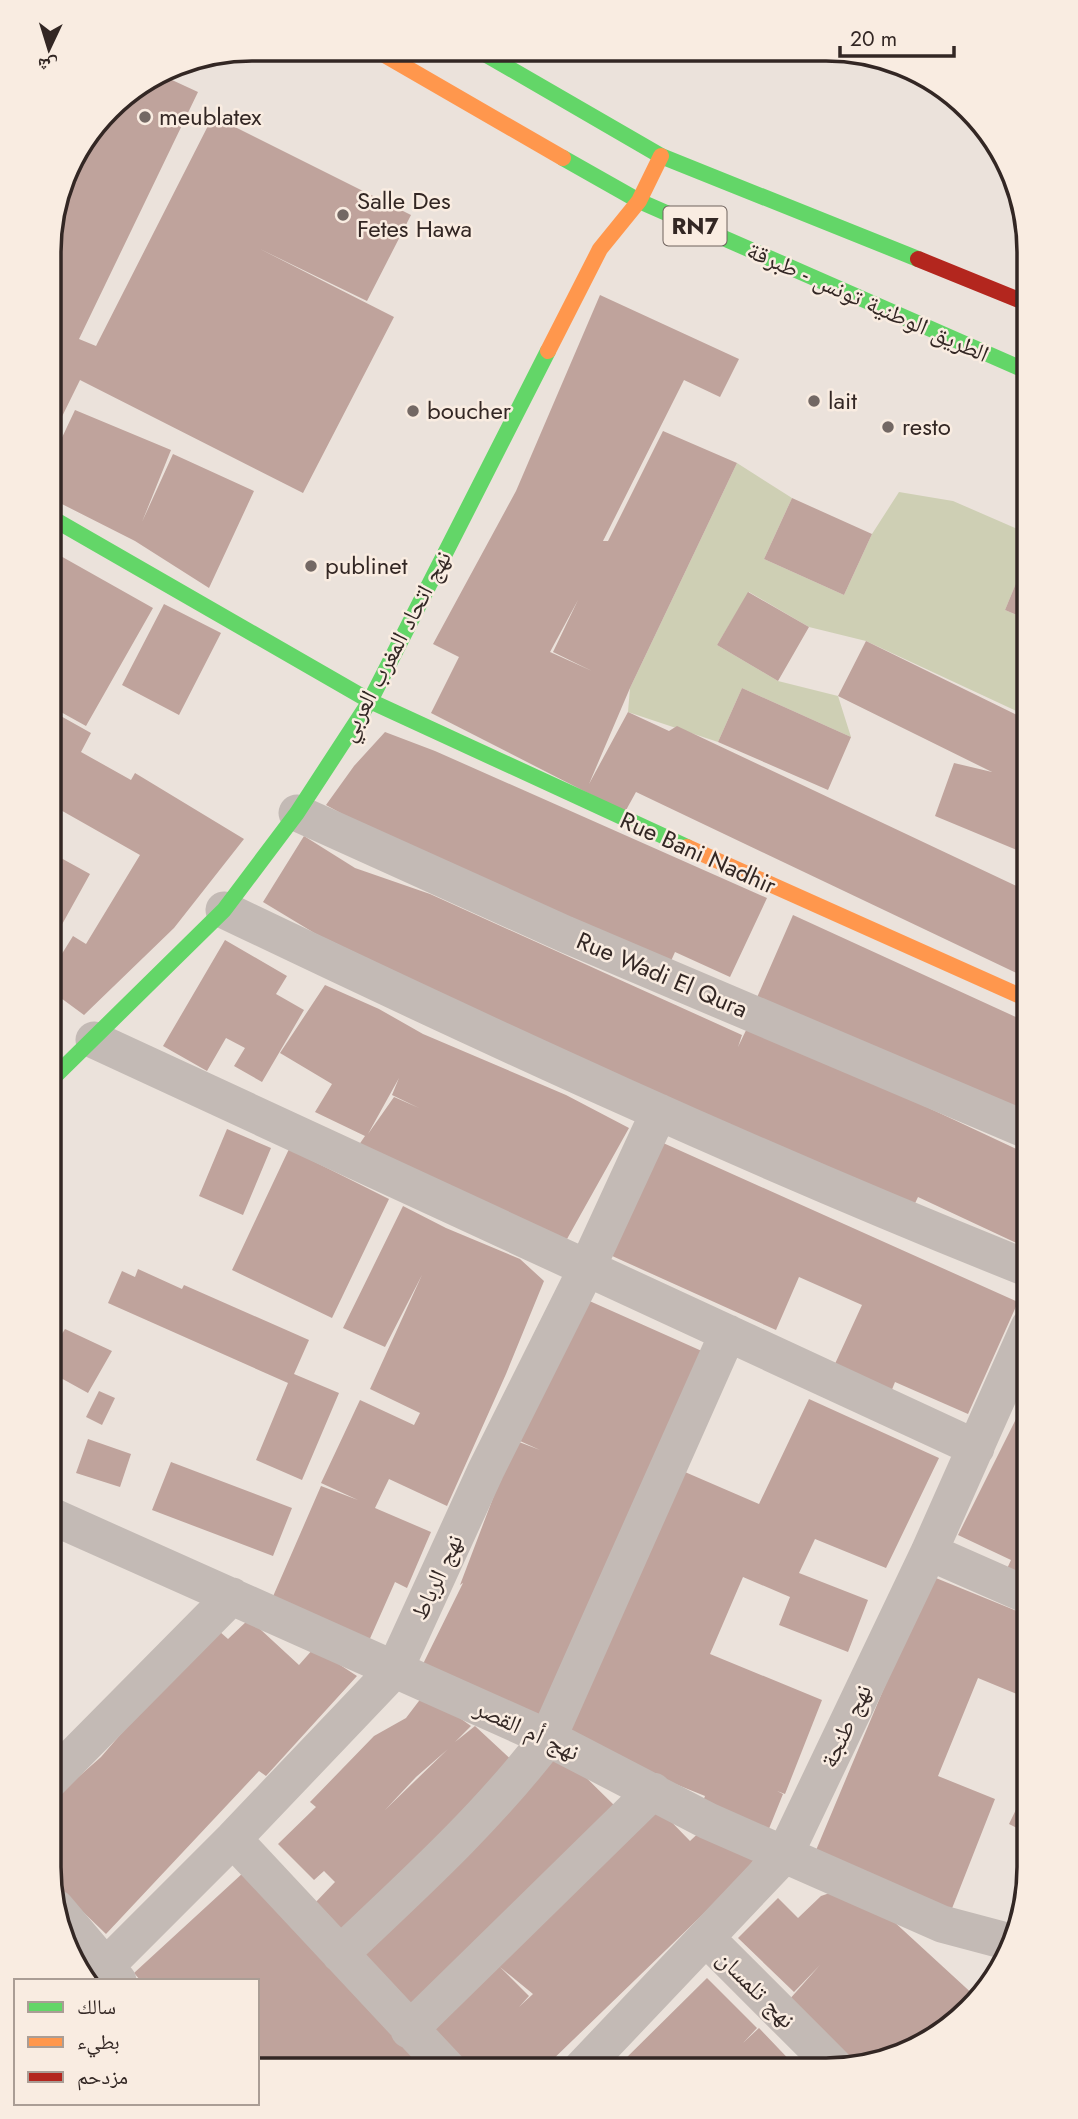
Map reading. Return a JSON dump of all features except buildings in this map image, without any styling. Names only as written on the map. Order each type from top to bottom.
[{"type":"street","name":"الطريق الوطنية تونس - طبرقة","points":[[395,61],[639,201],[1017,367]]},
{"type":"street","name":"RN7","points":[[497,61],[661,156],[1017,299]]},
{"type":"street","name":"نهج اتحاد المغرب العربي","points":[[61,1070],[224,910],[297,813],[370,701],[600,249],[639,201],[661,156]]},
{"type":"street","name":"Rue Bani Nadhir","points":[[62,524],[370,701],[781,891],[1017,995]]},
{"type":"street","name":"Rue Wadi El Qura","points":[[297,813],[565,934],[1016,1126]]},
{"type":"street","points":[[224,910],[469,1027],[659,1112],[902,1218],[1016,1264]]},
{"type":"street","points":[[94,1040],[976,1448]]},
{"type":"street","name":"نهج الرباط","points":[[112,1973],[233,1839],[395,1669],[486,1470],[587,1268],[659,1112]]},
{"type":"street","points":[[340,1954],[457,1843],[518,1777],[548,1738],[728,1334]]},
{"type":"street","name":"نهج طنجة","points":[[592,2058],[707,1940],[785,1854],[929,1552],[1016,1356]]},
{"type":"street","name":"نهج أم القصر","points":[[61,1520],[548,1738],[708,1821],[942,1924],[1002,1940]]},
{"type":"street","points":[[929,1552],[1016,1590]]},
{"type":"street","points":[[61,1769],[232,1596]]},
{"type":"street","points":[[410,2030],[653,1791]]},
{"type":"street","points":[[233,1839],[438,2058]]},
{"type":"street","points":[[70,1924],[112,1973]]},
{"type":"street","name":"نهج تلمسان","points":[[707,1940],[826,2058]]},
{"type":"green space","points":[[737,463],[792,498],[764,559],[844,595],[872,534],[899,492],[953,501],[1017,529],[1017,581],[1005,610],[1017,615],[1017,711],[866,641],[809,627],[749,592],[717,645],[778,681],[838,696],[851,737],[742,688],[718,742],[628,712],[630,688]]},
{"type":"traffic: fast","points":[[497,61],[661,156],[918,259]]},
{"type":"traffic: fast","points":[[563,158],[639,201],[1017,367]]},
{"type":"traffic: fast","points":[[61,1070],[224,910],[297,813],[370,701],[548,351]]},
{"type":"traffic: fast","points":[[62,524],[370,701],[687,847]]},
{"type":"traffic: slow","points":[[395,61],[563,158]]},
{"type":"traffic: slow","points":[[548,351],[600,249],[639,201],[661,156]]},
{"type":"traffic: slow","points":[[687,847],[1017,994]]},
{"type":"traffic: jam","points":[[918,259],[1017,299]]},
{"type":"place","name":"meublatex","points":[[145,117]]},
{"type":"place","name":"Salle Des Fetes Hawa","points":[[343,215]]},
{"type":"place","name":"lait","points":[[814,401]]},
{"type":"place","name":"boucher","points":[[413,411]]},
{"type":"place","name":"resto","points":[[888,427]]},
{"type":"place","name":"publinet","points":[[311,566]]}]
